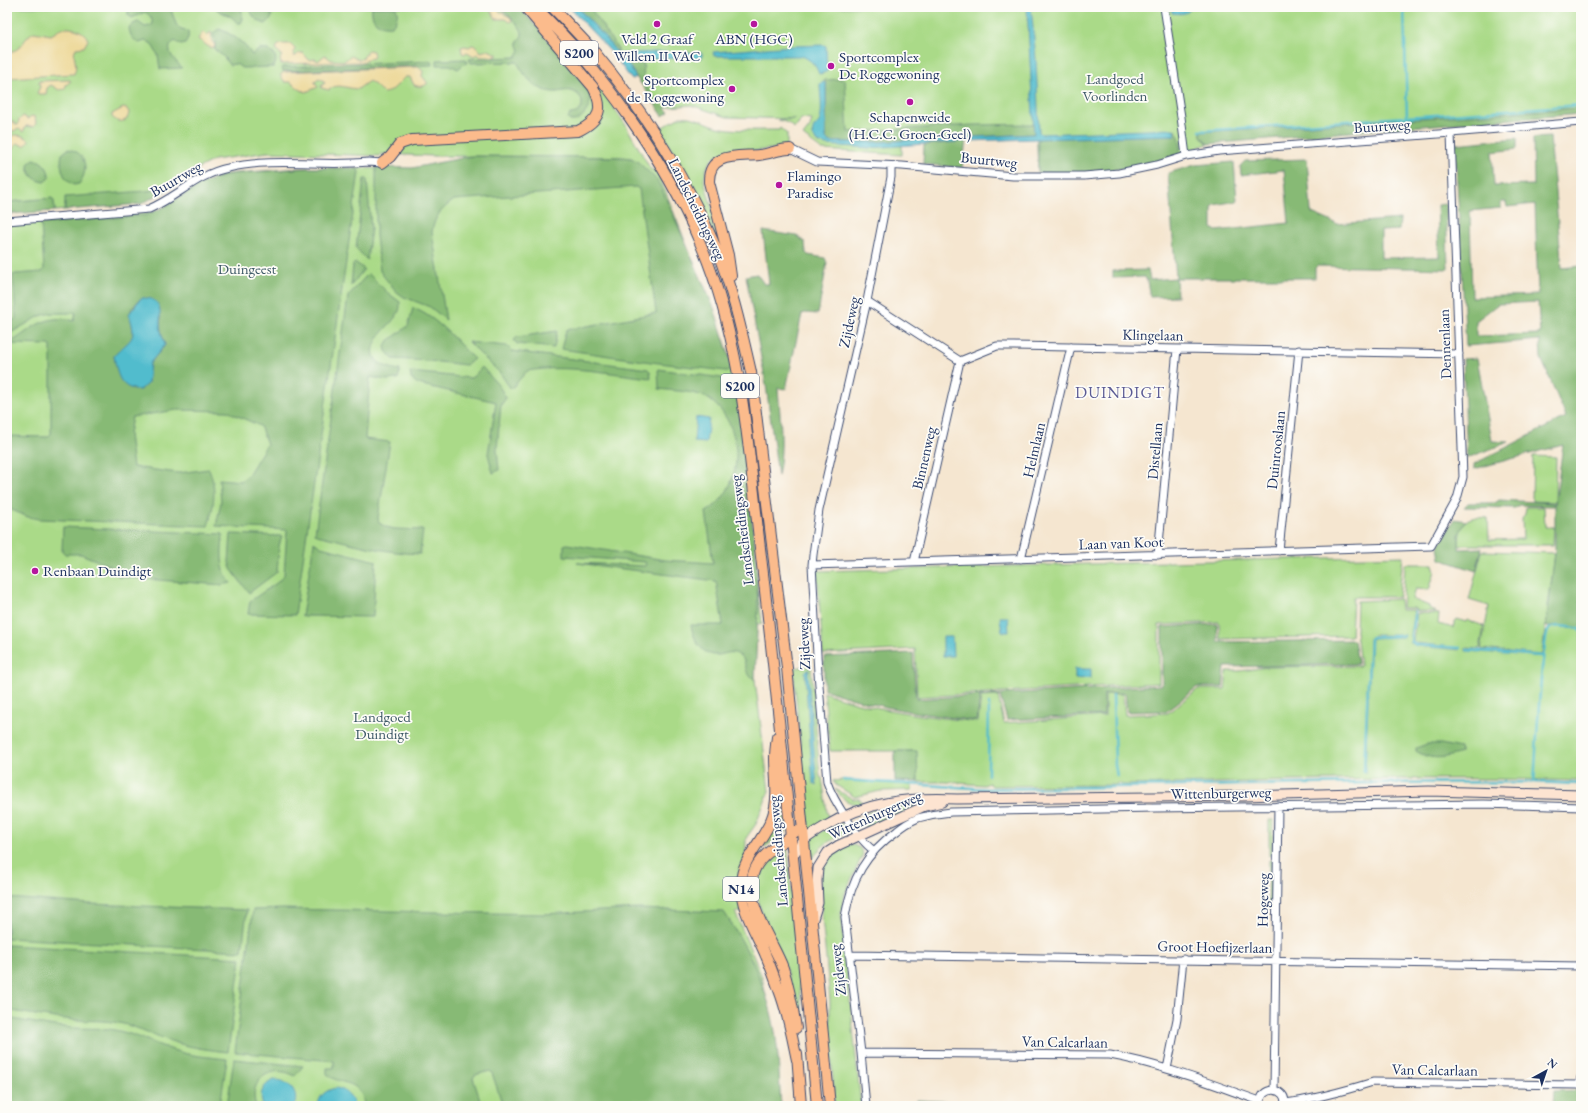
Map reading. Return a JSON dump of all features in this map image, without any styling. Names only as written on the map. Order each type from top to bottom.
[{"type":"main road","points":[[382,163],[390,157],[400,144],[412,140],[578,131],[588,126],[592,122],[600,107],[598,97],[593,86],[525,7]]},
{"type":"main road","name":"Landscheidingsweg","points":[[535,7],[580,54],[618,103],[657,160],[701,244],[718,290],[731,337],[738,373],[780,718],[817,1106]]},
{"type":"main road","name":"Landscheidingsweg","points":[[552,7],[591,49],[628,94],[668,155],[695,204],[713,241],[733,296],[751,372],[787,668],[813,919],[830,1106]]},
{"type":"main road","points":[[733,296],[728,255],[709,182],[710,171],[716,163],[727,157],[760,155],[781,149],[790,149]]},
{"type":"main road","name":"N14","points":[[780,718],[775,756],[776,794],[774,814],[769,826],[750,854],[744,866],[741,877],[741,888],[747,914],[767,957],[780,992],[797,1060]]},
{"type":"main road","name":"N14","points":[[801,1106],[795,1022],[786,979],[778,957],[754,906],[752,888],[754,871],[761,860],[768,852],[792,835],[803,822]]},
{"type":"street","points":[[1164,7],[1186,156]]},
{"type":"street","name":"Buurtweg","points":[[790,149],[817,162],[955,170],[1013,176],[1084,176],[1119,173],[1157,165],[1186,156],[1219,151],[1581,122]]},
{"type":"street","name":"Dennenlaan","points":[[1431,546],[1458,499],[1463,477],[1451,133]]},
{"type":"street","name":"Buurtweg","points":[[7,221],[150,209],[200,178],[228,168],[277,163],[382,163]]},
{"type":"street","name":"Zijdeweg","points":[[866,1106],[845,917],[848,900],[857,876],[873,850],[864,844],[845,815],[827,782],[818,673],[812,565],[820,510],[867,301],[891,177],[891,166]]},
{"type":"street","points":[[867,301],[960,361]]},
{"type":"street","name":"Klingelaan","points":[[960,361],[997,346],[1299,350],[1459,354]]},
{"type":"street","name":"Helmlaan","points":[[1021,559],[1071,347]]},
{"type":"street","name":"Distellaan","points":[[1158,555],[1177,349]]},
{"type":"street","name":"Duinrooslaan","points":[[1280,551],[1299,350]]},
{"type":"street","name":"Binnenweg","points":[[914,562],[960,361]]},
{"type":"street","name":"Laan van Koot","points":[[812,565],[1431,546]]},
{"type":"street","name":"Wittenburgerweg","points":[[794,855],[799,845],[804,840],[832,821],[866,808],[912,798],[957,800],[1252,796],[1429,791],[1581,795]]},
{"type":"street","name":"Wittenburgerweg","points":[[813,919],[818,903],[817,872],[821,861],[831,850],[925,806],[957,800]]},
{"type":"street","name":"Wittenburgerweg","points":[[873,850],[894,833],[917,819],[937,813],[951,812],[1484,804],[1581,807]]},
{"type":"street","name":"Hogeweg","points":[[1274,1090],[1278,806]]},
{"type":"street","name":"Groot Hoefijzerlaan","points":[[849,955],[1581,966]]},
{"type":"street","points":[[1167,1069],[1176,1018],[1183,959]]},
{"type":"street","name":"Van Calcarlaan","points":[[861,1052],[1110,1055],[1132,1059],[1167,1069],[1260,1104]]},
{"type":"street","name":"Van Calcarlaan","points":[[1285,1105],[1373,1082],[1579,1085],[1581,1077]]},
{"type":"street","points":[[1260,1104],[1262,1095],[1267,1091],[1274,1090],[1280,1092],[1284,1097],[1285,1105]]},
{"type":"green space","name":"Landgoed Duindigt","points":[[7,7],[513,7],[590,96],[600,88],[625,124],[651,170],[657,170],[725,342],[734,372],[748,513],[762,624],[752,623],[755,680],[769,791],[756,824],[746,838],[744,912],[735,912],[762,977],[775,1042],[781,1106],[7,1106],[7,226],[157,211],[182,195],[223,174],[299,168],[646,170],[631,158],[620,157],[434,156],[381,154],[380,156],[268,152],[214,160],[164,186],[166,188],[65,203],[65,210],[55,211],[54,203],[7,206]]},
{"type":"green space","points":[[130,7],[170,7],[179,28],[188,31],[188,38],[185,44],[181,45],[175,41],[171,44],[170,48],[171,55],[182,68],[160,69],[158,55],[151,43],[145,41],[139,43],[133,38],[129,28],[133,24],[138,22],[145,27],[153,24],[148,14],[145,12],[132,18],[128,15],[128,10]]},
{"type":"green space","points":[[214,7],[241,7],[243,19],[241,23],[237,23],[232,17]]},
{"type":"green space","points":[[250,7],[268,7],[272,16],[271,19],[266,24],[260,22],[253,16]]},
{"type":"green space","points":[[372,7],[395,7],[397,15],[392,26],[383,26],[376,22],[372,16]]},
{"type":"green space","points":[[500,7],[519,7],[587,88],[590,96],[589,105],[579,119],[570,121],[568,118],[570,114],[578,112],[582,106],[581,99],[576,93],[571,91],[550,92],[543,90],[532,83],[517,62],[471,63],[469,59],[516,57],[520,50],[518,42],[522,31]]},
{"type":"green space","points":[[577,7],[590,7],[619,51],[616,52],[605,37]]},
{"type":"green space","name":"Landgoed Voorlinden","points":[[582,7],[1581,7],[1581,108],[1201,132],[1201,136],[1208,144],[1166,158],[1038,173],[1036,124],[832,137],[812,133],[819,143],[870,148],[902,145],[902,155],[822,150],[803,136],[810,127],[812,120],[801,119],[798,125],[794,128],[788,123],[778,120],[795,119],[727,117],[691,105],[659,108]]},
{"type":"green space","points":[[219,29],[238,39],[252,55],[260,49],[268,50],[275,55],[276,61],[274,67],[242,68],[236,64],[229,65],[224,57],[215,50],[213,33]]},
{"type":"green space","points":[[466,59],[468,63],[464,64],[458,69],[450,65],[437,65],[437,60]]},
{"type":"green space","points":[[624,59],[643,59],[644,83],[653,96],[669,112],[663,116]]},
{"type":"green space","points":[[431,61],[432,65],[283,71],[282,67]]},
{"type":"green space","points":[[845,79],[848,132],[974,125],[1034,124],[1035,134],[878,142],[831,142],[826,139],[826,84],[824,80]]},
{"type":"green space","points":[[1581,108],[1581,114],[1208,144],[1201,136],[1201,132]]},
{"type":"green space","points":[[680,117],[691,117],[717,127],[729,129],[779,130],[780,128],[787,134],[787,145],[779,148],[719,155],[713,158],[707,167],[704,180],[725,254],[711,230],[689,179],[659,129]]},
{"type":"green space","points":[[1174,129],[1178,134],[1180,141],[1179,155],[1145,165],[1115,170],[1038,173],[1038,138],[1175,135]]},
{"type":"green space","points":[[1550,137],[1562,268],[1581,266],[1581,630],[1557,626],[1546,626],[1555,553],[1555,504],[1563,445],[1474,469],[1474,464],[1566,417],[1541,358],[1540,340],[1466,346],[1455,144],[1517,138],[1517,149],[1492,152],[1494,186],[1534,185],[1533,138]],"holes":[[[1501,202],[1506,202],[1507,207],[1535,204],[1538,295],[1472,297],[1470,211],[1501,208]],[[1538,302],[1540,334],[1476,336],[1476,321],[1498,304]]]},
{"type":"green space","points":[[966,141],[962,168],[923,164],[924,145]]},
{"type":"green space","points":[[68,149],[79,154],[84,163],[84,173],[79,184],[74,185],[70,183],[63,172],[61,163],[62,154]]},
{"type":"green space","points":[[472,156],[621,157],[631,158],[637,161],[657,180],[664,194],[714,308],[734,372],[561,349],[566,330],[656,313],[639,189],[636,187],[454,200],[439,213],[432,232],[446,320],[430,307],[404,297],[397,292],[380,271],[376,236],[376,167],[412,168]]},
{"type":"green space","points":[[34,159],[40,162],[47,169],[49,178],[44,182],[37,180],[30,174],[28,164]]},
{"type":"green space","points":[[1307,159],[1312,213],[1337,224],[1400,219],[1399,230],[1381,231],[1381,258],[1439,257],[1437,205],[1446,204],[1448,269],[1317,266],[1315,268],[1315,278],[1176,278],[1168,173],[1195,165],[1234,162],[1237,201],[1214,205],[1212,208],[1212,228],[1216,231],[1289,223],[1284,170],[1241,175],[1240,166],[1245,161]]},
{"type":"green space","name":"Duingeest","points":[[307,168],[351,168],[358,169],[359,172],[295,615],[248,614],[250,601],[278,582],[284,575],[287,530],[216,526],[221,502],[219,479],[241,481],[248,475],[267,444],[260,426],[227,411],[177,410],[132,417],[129,434],[133,467],[178,473],[209,469],[212,476],[214,497],[208,526],[40,519],[28,517],[7,508],[7,436],[48,437],[51,434],[51,346],[7,343],[15,340],[31,328],[48,320],[67,319],[74,321],[76,313],[51,313],[40,316],[7,335],[7,320],[14,320],[16,318],[13,275],[42,272],[44,269],[41,224],[147,215],[166,206],[202,183],[231,174]],"holes":[[[141,298],[161,318],[161,329],[165,345],[150,363],[149,367],[117,368],[114,356],[131,342],[133,335],[131,309]]]},
{"type":"green space","points":[[364,179],[367,179],[371,228],[367,260],[356,248]]},
{"type":"green space","points":[[166,188],[167,190],[141,204],[65,210],[65,197],[159,190]]},
{"type":"green space","points":[[52,198],[54,201],[55,211],[7,214],[7,202]]},
{"type":"green space","points":[[763,231],[797,236],[805,242],[806,253],[808,255],[825,258],[827,263],[818,314],[802,314],[786,389],[778,388],[781,454],[778,476],[766,385],[746,276],[757,274],[764,284],[769,284]]},
{"type":"green space","points":[[355,262],[364,269],[351,286],[353,265]]},
{"type":"green space","points":[[1148,270],[1150,280],[1176,278],[1177,296],[1150,297],[1145,277],[1113,278],[1113,271]]},
{"type":"green space","points":[[368,274],[400,302],[399,311],[378,338],[373,352],[377,361],[387,367],[400,370],[398,379],[387,380],[370,377],[365,439],[390,442],[378,518],[379,523],[386,527],[395,529],[423,530],[420,554],[394,552],[368,547],[317,535],[315,533],[348,296]]},
{"type":"green space","points":[[413,308],[422,312],[438,323],[474,359],[466,365],[393,359],[386,351],[385,346],[387,342],[408,326]]},
{"type":"green space","points":[[557,331],[554,348],[517,344],[514,340],[517,337]]},
{"type":"green space","points":[[468,342],[507,346],[512,351],[648,369],[650,371],[651,378],[589,370],[542,369],[527,371],[511,389],[500,373]]},
{"type":"green space","points":[[1477,358],[1492,441],[1509,442],[1467,458],[1463,359]]},
{"type":"green space","points":[[482,367],[499,386],[506,398],[501,405],[497,450],[499,470],[493,473],[488,454],[496,402],[418,384],[411,379],[410,372],[471,378]]},
{"type":"green space","points":[[658,369],[736,380],[756,554],[758,609],[755,680],[748,674],[744,661],[739,655],[736,653],[730,653],[715,655],[705,652],[693,635],[691,625],[723,625],[716,581],[577,563],[646,566],[645,562],[564,556],[564,545],[567,544],[665,560],[713,563],[706,512],[719,502],[729,488],[734,472],[736,456],[734,439],[729,423],[720,409],[707,398],[690,393],[659,389]]},
{"type":"green space","points":[[1533,456],[1556,457],[1555,502],[1532,501]]},
{"type":"green space","points":[[1499,500],[1554,503],[1554,506],[1519,505],[1515,508],[1464,507],[1468,503],[1495,503]]},
{"type":"green space","points":[[1526,507],[1544,507],[1545,527],[1554,527],[1553,545],[1459,545],[1460,533],[1463,525],[1468,519],[1474,518],[1488,518],[1489,540],[1523,539],[1522,519],[1525,514]]},
{"type":"green space","points":[[1455,519],[1466,521],[1459,534],[1459,549],[1482,548],[1476,571],[1440,559],[1438,547]]},
{"type":"green space","points":[[63,527],[223,534],[222,560],[225,572],[231,583],[222,585],[119,577],[112,567],[81,554],[65,554],[62,551]]},
{"type":"green space","points":[[231,534],[282,536],[279,546],[277,572],[249,593],[231,569],[229,562]]},
{"type":"green space","points":[[314,542],[321,547],[376,561],[373,617],[302,616]]},
{"type":"green space","points":[[1482,551],[1555,553],[1541,655],[1481,649],[1489,606],[1469,600]]},
{"type":"green space","points":[[1403,556],[1399,597],[1353,597],[1351,636],[1220,639],[1219,622],[1159,625],[1159,683],[917,697],[915,649],[823,654],[817,571]]},
{"type":"green space","points":[[1405,564],[1433,564],[1435,571],[1429,590],[1415,589],[1412,599],[1429,606],[1429,608],[1436,612],[1417,611],[1414,608],[1402,608]]},
{"type":"green space","points":[[1400,599],[1401,610],[1414,610],[1410,635],[1411,643],[1416,646],[1460,650],[1461,648],[1416,643],[1413,640],[1417,613],[1439,614],[1438,624],[1454,628],[1456,619],[1466,622],[1467,620],[1484,626],[1480,649],[1466,648],[1466,651],[1544,657],[1545,639],[1548,630],[1557,627],[1565,627],[1581,630],[1581,781],[1524,779],[1409,779],[992,786],[989,783],[984,785],[946,782],[918,782],[916,751],[830,751],[824,692],[861,704],[900,712],[978,722],[981,697],[998,696],[1004,723],[1105,716],[1105,694],[1123,694],[1125,715],[1168,713],[1198,689],[1225,689],[1227,671],[1240,671],[1267,667],[1360,666],[1356,631],[1357,601]],"holes":[[[1372,635],[1404,635],[1404,637],[1371,639],[1365,773],[1369,638]]]},
{"type":"green space","points":[[1217,624],[1218,642],[1354,640],[1358,664],[1225,667],[1223,687],[1197,687],[1167,711],[1127,712],[1125,693],[1104,694],[1104,715],[1007,720],[1000,696],[980,696],[977,721],[880,706],[824,689],[824,657],[913,653],[916,699],[1162,685],[1162,627]]},
{"type":"green space","points":[[811,666],[820,777],[822,778],[827,812],[830,819],[809,832],[793,668]]},
{"type":"green space","points":[[1427,744],[1441,744],[1460,748],[1461,753],[1438,758],[1427,756],[1416,751],[1416,748]]},
{"type":"green space","points":[[895,751],[917,751],[918,782],[895,781]]},
{"type":"green space","points":[[843,780],[912,785],[912,790],[880,791],[855,797],[836,785],[833,781]]},
{"type":"green space","points":[[835,789],[853,799],[860,799],[862,803],[850,803],[840,796]]},
{"type":"green space","points":[[915,801],[922,804],[867,828],[864,826],[860,818],[872,811]]},
{"type":"green space","points":[[784,812],[786,831],[765,847],[761,842],[777,813]]},
{"type":"green space","points":[[1269,820],[1273,820],[1272,856],[1269,856]]},
{"type":"green space","points":[[835,823],[841,823],[846,830],[841,836],[825,844],[814,857],[811,857],[810,839]]},
{"type":"green space","points":[[849,843],[860,848],[863,854],[845,893],[841,913],[861,1106],[835,1106],[830,1042],[830,1000],[822,917],[821,873],[827,857]]},
{"type":"green space","points":[[787,846],[804,1032],[785,967],[759,903],[757,888],[761,873],[770,859]]},
{"type":"green space","points":[[1269,860],[1272,860],[1271,904],[1268,904]]},
{"type":"green space","points":[[7,898],[90,904],[247,910],[242,951],[7,938]]},
{"type":"green space","points":[[283,909],[543,914],[639,909],[724,912],[748,952],[766,995],[774,1026],[777,1046],[781,1106],[503,1106],[490,1071],[475,1075],[473,1078],[482,1106],[364,1106],[362,1097],[355,1087],[332,1078],[327,1074],[327,1068],[334,1068],[334,1061],[235,1052],[253,910]]},
{"type":"green space","points":[[7,945],[241,958],[228,1052],[183,1045],[119,1023],[65,1019],[7,1010]]},
{"type":"green space","points":[[7,1018],[65,1027],[113,1030],[126,1033],[186,1054],[227,1059],[220,1106],[7,1106]]},
{"type":"green space","points":[[234,1059],[303,1066],[295,1076],[286,1072],[278,1072],[270,1073],[264,1076],[258,1082],[255,1089],[254,1097],[256,1106],[227,1106]]},
{"type":"green space","points":[[1581,1090],[1581,1106],[1553,1106],[1554,1091]]},
{"type":"green space","points":[[917,1100],[1053,1106],[917,1106]]},
{"type":"sand","points":[[484,7],[498,7],[500,12],[504,12],[504,14],[510,17],[512,21],[510,22],[506,19],[496,19],[492,12]]},
{"type":"sand","points":[[62,28],[78,30],[84,34],[88,40],[84,47],[76,48],[74,54],[76,67],[74,74],[7,78],[7,52],[13,51],[20,47],[34,32],[51,35]]},
{"type":"sand","points":[[203,32],[207,35],[211,32],[212,41],[215,45],[214,48],[209,47],[198,39]]},
{"type":"sand","points":[[281,44],[290,44],[295,49],[293,56],[303,53],[309,60],[315,59],[318,61],[325,55],[331,60],[344,61],[351,56],[359,60],[363,58],[368,50],[373,51],[374,56],[373,58],[367,59],[363,62],[281,64],[280,59],[282,55],[276,51],[277,46]]},
{"type":"sand","points":[[472,45],[476,46],[481,52],[488,50],[497,54],[497,56],[481,57],[477,54],[474,56],[467,52],[464,54],[462,53],[461,47],[469,47]]},
{"type":"sand","points":[[418,67],[423,71],[422,76],[427,84],[416,86],[410,77],[405,77],[393,89],[383,93],[369,81],[358,89],[335,86],[329,90],[321,88],[325,83],[319,78],[315,82],[318,87],[306,92],[290,82],[285,82],[280,75],[284,72]]},
{"type":"sand","points":[[39,81],[71,81],[66,85],[65,89],[59,90],[51,85],[47,88],[46,94],[37,93],[40,87]]},
{"type":"sand","points":[[123,108],[127,109],[129,112],[128,116],[123,121],[117,121],[112,117],[112,114]]},
{"type":"sand","points":[[23,116],[28,119],[31,116],[35,117],[36,123],[34,127],[26,126],[23,132],[19,129],[13,131],[8,130],[8,123],[13,121],[16,125],[18,125],[19,120]]},
{"type":"sand","points":[[14,135],[22,136],[29,140],[27,144],[24,146],[17,143],[12,150],[8,148],[7,140]]},
{"type":"water","points":[[569,7],[577,7],[605,37],[618,54],[657,52],[702,53],[702,58],[625,59],[636,77],[632,80],[612,53]]},
{"type":"water","points":[[1027,7],[1031,7],[1036,59],[1039,132],[1041,134],[1174,129],[1175,135],[966,141],[870,148],[826,145],[820,143],[813,137],[814,127],[820,121],[821,116],[820,84],[824,82],[826,84],[826,139],[831,142],[878,142],[1034,134]]},
{"type":"water","points":[[1171,7],[1192,7],[1186,13],[1181,14],[1172,13]]},
{"type":"water","points":[[793,46],[826,46],[827,72],[819,74],[813,63],[802,56],[714,56],[713,52]]},
{"type":"water","points":[[141,298],[152,299],[158,304],[160,313],[160,328],[165,345],[150,363],[148,383],[140,390],[133,389],[123,384],[116,369],[114,356],[129,342],[133,335],[132,323],[129,314]]},
{"type":"water","points":[[696,417],[709,419],[706,443],[694,442]]},
{"type":"water","points":[[1000,617],[1008,617],[1009,632],[1002,632]]},
{"type":"water","points":[[943,637],[952,637],[953,656],[943,656]]},
{"type":"water","points":[[808,669],[817,786],[813,783],[805,672]]},
{"type":"water","points":[[1075,669],[1091,669],[1091,678],[1075,679]]},
{"type":"water","points":[[274,1080],[284,1082],[292,1088],[296,1096],[294,1106],[263,1106],[261,1098],[262,1090],[267,1084]]},
{"type":"water","points":[[336,1088],[343,1090],[348,1094],[352,1099],[354,1106],[318,1106],[321,1096],[329,1090]]},
{"type":"waterway","points":[[1404,7],[1407,117]]},
{"type":"waterway","points":[[1200,131],[1581,105]]},
{"type":"waterway","points":[[1415,611],[1411,635],[1412,642],[1416,645],[1460,648]]},
{"type":"waterway","points":[[1534,782],[1541,676],[1546,637],[1549,629],[1552,627],[1569,627],[1581,630]]},
{"type":"waterway","points":[[1364,771],[1370,638],[1403,636]]},
{"type":"waterway","points":[[1467,650],[1542,656]]},
{"type":"waterway","points":[[1113,695],[1115,765],[1117,776]]},
{"type":"waterway","points":[[988,775],[989,704]]},
{"type":"waterway","points":[[843,780],[988,789],[1364,783],[1534,782],[1581,784]]},
{"type":"place","name":"Veld 2 Graaf Willem II VAC","points":[[657,24]]},
{"type":"place","name":"ABN (HGC)","points":[[754,24]]},
{"type":"place","name":"Sportcomplex De Roggewoning","points":[[831,66]]},
{"type":"place","name":"Sportcomplex de Roggewoning","points":[[732,89]]},
{"type":"place","name":"Schapenweide (H.C.C. Groen-Geel)","points":[[910,102]]},
{"type":"place","name":"Flamingo Paradise","points":[[779,185]]},
{"type":"place","name":"Renbaan Duindigt","points":[[35,571]]},
{"type":"district","name":"DUINDIGT","points":[[1120,392]]}]
